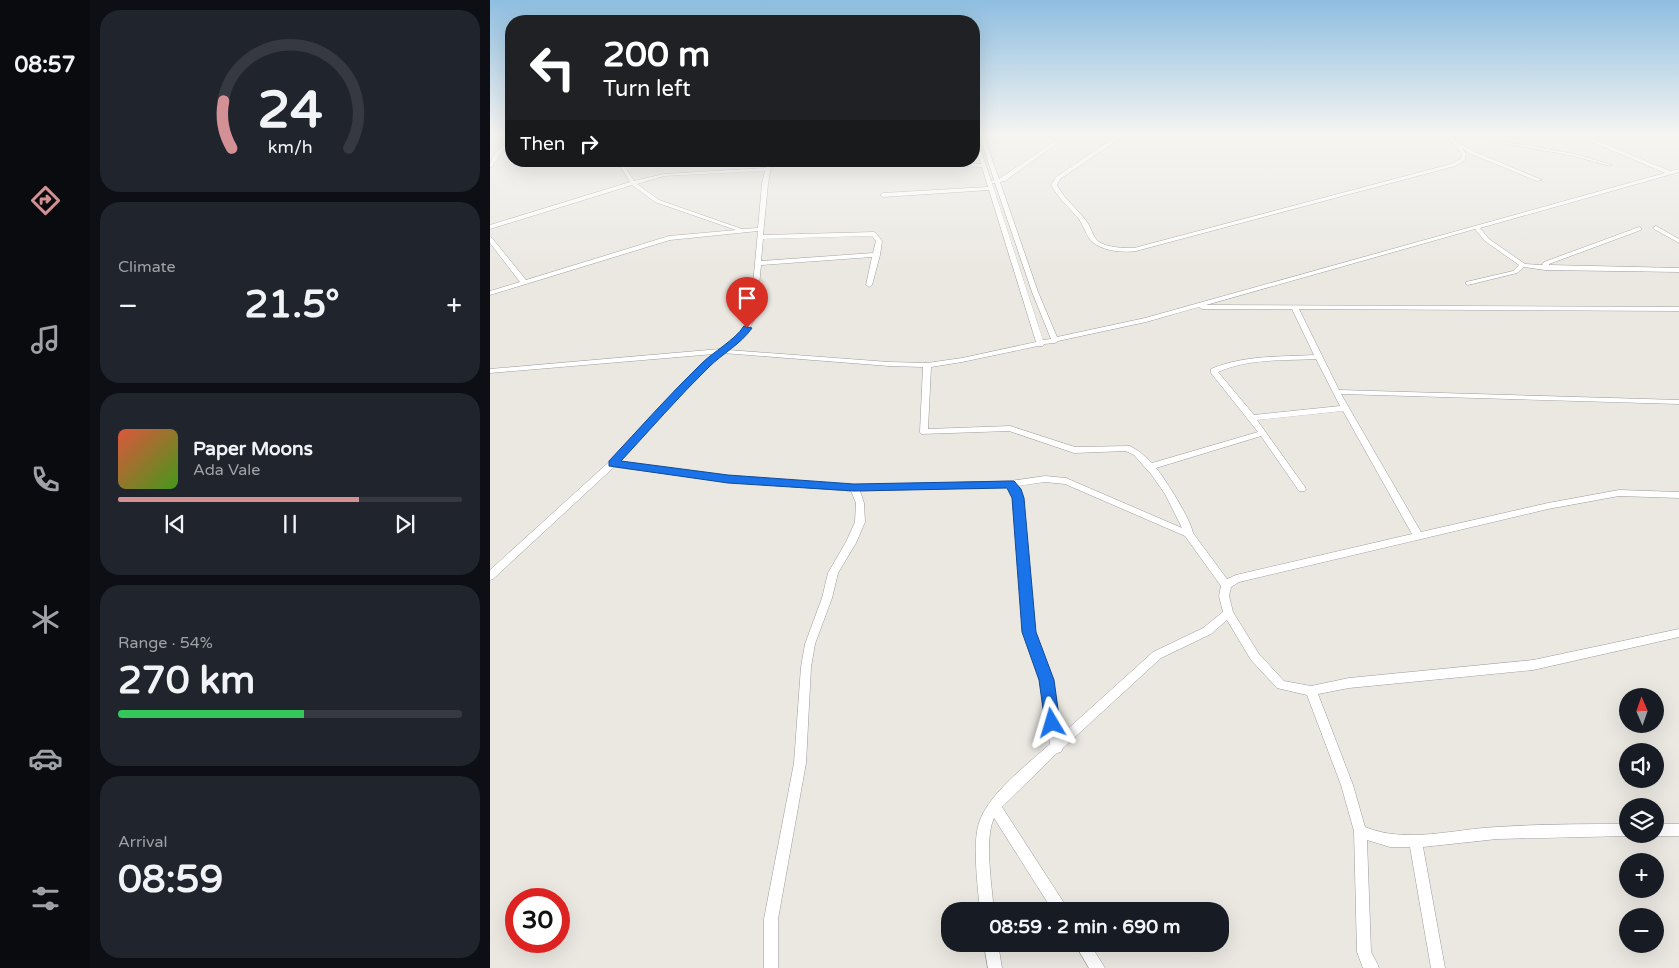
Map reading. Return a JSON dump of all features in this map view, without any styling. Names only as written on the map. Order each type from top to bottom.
[{"type":"street","points":[[631,179],[633,183],[657,201],[744,231]]},
{"type":"street","points":[[490,227],[648,179]]},
{"type":"street","points":[[490,576],[613,464],[719,351],[742,336],[753,317],[767,179]]},
{"type":"street","points":[[988,179],[1042,345]]},
{"type":"street","points":[[883,195],[990,185],[1004,179]]},
{"type":"street","points":[[1057,179],[1054,185],[1060,198],[1086,225],[1089,235],[1097,243],[1110,248],[1134,250],[1400,179]]},
{"type":"street","points":[[490,371],[719,351],[889,364],[927,365],[1042,345],[1190,307],[1477,228],[1645,179]]},
{"type":"street","points":[[998,182],[1035,292],[1055,341]]},
{"type":"street","points":[[1477,228],[1487,240],[1523,265],[1545,268],[1679,270]]},
{"type":"street","points":[[1656,228],[1679,241]]},
{"type":"street","points":[[490,293],[669,238],[761,229]]},
{"type":"street","points":[[1545,268],[1546,263],[1559,256],[1639,229]]},
{"type":"street","points":[[760,237],[874,234],[879,241],[869,285]]},
{"type":"street","points":[[490,239],[524,282]]},
{"type":"street","points":[[759,263],[877,255]]},
{"type":"street","points":[[1468,283],[1515,272],[1523,265]]},
{"type":"street","points":[[1190,307],[1679,309]]},
{"type":"street","points":[[1295,308],[1336,392],[1418,536]]},
{"type":"street","points":[[1302,489],[1252,418],[1214,371],[1231,364],[1260,360],[1319,357]]},
{"type":"street","points":[[927,365],[924,432],[1010,428],[1074,450],[1127,448],[1134,451],[1151,466],[1187,527],[1188,534],[1226,585],[1224,596],[1228,613],[1256,657],[1281,685],[1311,691],[1349,683],[1533,665],[1679,633]]},
{"type":"street","points":[[1336,392],[1679,402]]},
{"type":"street","points":[[1252,418],[1345,408]]},
{"type":"street","points":[[1151,466],[1263,433]]},
{"type":"street","points":[[613,464],[728,479],[854,488],[1010,484],[1045,479],[1066,481],[1188,534]]},
{"type":"street","points":[[1010,484],[1016,489],[1018,498],[1029,632],[1047,680],[1057,748]]},
{"type":"street","points":[[771,968],[771,920],[800,763],[806,667],[810,644],[833,573],[852,543],[860,522],[860,503],[854,488]]},
{"type":"street","points":[[1226,585],[1236,579],[1418,536],[1619,493],[1679,495]]},
{"type":"street","points":[[986,902],[982,840],[985,822],[994,806],[1157,655],[1207,631],[1228,613]]},
{"type":"street","points":[[1311,691],[1347,786],[1360,831],[1364,952],[1368,966],[1372,968]]},
{"type":"street","points":[[994,806],[1055,902]]},
{"type":"street","points":[[1360,831],[1372,838],[1415,840],[1495,833],[1619,830]]},
{"type":"street","points":[[1664,830],[1679,830]]},
{"type":"street","points":[[1415,840],[1438,968]]},
{"type":"street","points":[[992,952],[995,968]]},
{"type":"street","points":[[1087,952],[1098,968]]},
{"type":"route","points":[[747,328],[742,336],[719,351],[700,370],[613,464],[646,470],[728,479],[854,488],[1010,484],[1016,489],[1018,498],[1029,632],[1047,680],[1052,723]]}]
